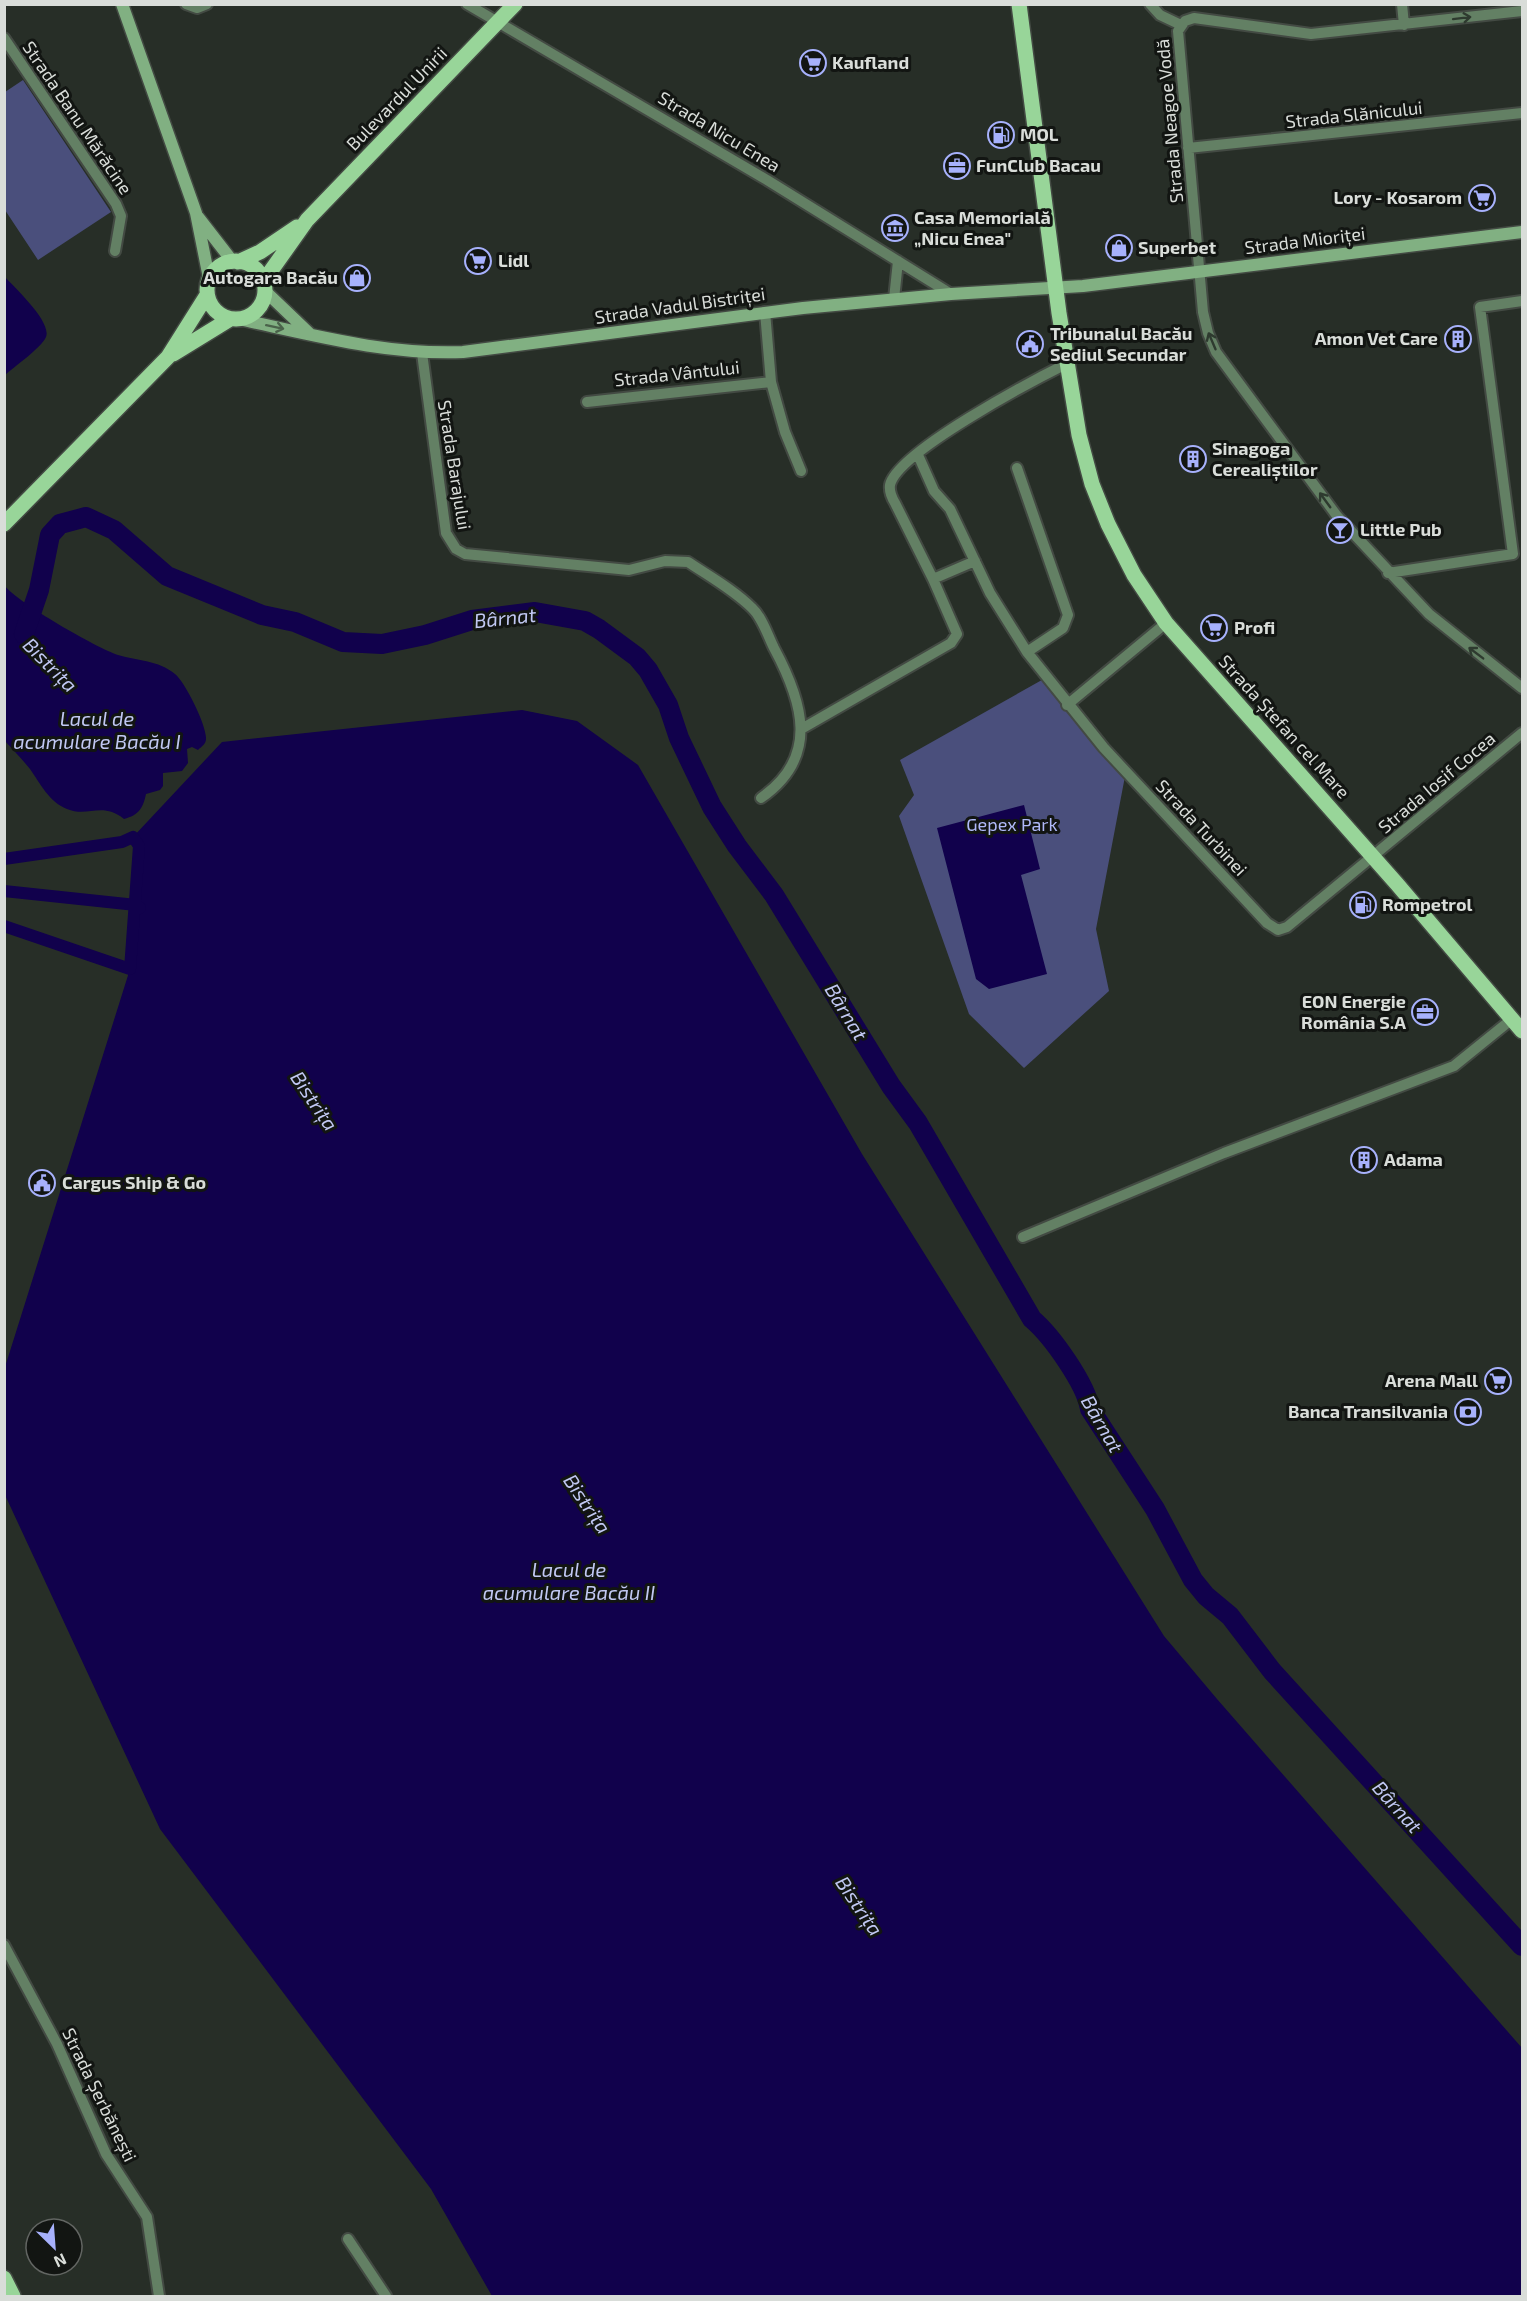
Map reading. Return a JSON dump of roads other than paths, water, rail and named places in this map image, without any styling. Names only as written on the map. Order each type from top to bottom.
[{"type":"main road","points":[[4,524],[168,357],[207,295],[209,278],[196,213],[122,4]]},
{"type":"main road","name":"Bulevardul Unirii","points":[[264,286],[307,220],[515,4]]},
{"type":"main road","name":"Strada Ștefan cel Mare","points":[[1020,5],[1066,364],[1079,435],[1100,504],[1130,567],[1166,623],[1374,858],[1517,1025]]},
{"type":"main road","points":[[196,213],[235,262]]},
{"type":"main road","name":"Bulevardul Unirii","points":[[235,262],[260,252],[307,220]]},
{"type":"main road","name":"Strada Mioriței","points":[[1056,288],[1522,232]]},
{"type":"main road","points":[[209,278],[215,270],[235,262],[249,265],[258,272],[264,286],[311,335]]},
{"type":"main road","points":[[168,357],[234,319],[254,312],[263,298],[264,286]]},
{"type":"main road","name":"Strada Vadul Bistriței","points":[[234,319],[362,346],[422,353],[503,348],[765,312],[951,294],[1056,288]]},
{"type":"main road","points":[[207,295],[211,306],[219,314],[234,319]]},
{"type":"main road","points":[[4,2278],[13,2296]]},
{"type":"street","points":[[186,4],[197,8],[207,4]]},
{"type":"street","name":"Strada Nicu Enea","points":[[466,4],[573,64],[951,294]]},
{"type":"street","points":[[1150,4],[1160,15],[1181,25]]},
{"type":"street","points":[[1402,4],[1404,25]]},
{"type":"street","name":"Strada Neagoe Vodă","points":[[1522,11],[1311,34],[1194,18],[1181,25],[1178,41],[1203,312],[1216,352],[1337,516],[1388,573],[1452,634],[1522,688]]},
{"type":"street","name":"Strada Banu Mărăcine","points":[[4,38],[116,204],[121,216],[115,251]]},
{"type":"street","name":"Strada Slănicului","points":[[1188,148],[1522,113]]},
{"type":"street","points":[[894,299],[898,261]]},
{"type":"street","points":[[1388,573],[1512,554],[1480,307],[1522,302]]},
{"type":"street","points":[[765,312],[771,382],[785,432],[801,471]]},
{"type":"street","name":"Strada Barajului","points":[[422,353],[437,476],[449,541],[465,554],[557,561],[629,570],[678,560],[688,562],[753,609],[795,692],[803,728]]},
{"type":"street","points":[[761,798],[775,788],[789,771],[803,728],[951,643],[957,634],[956,627],[890,492],[893,479],[918,455],[965,420],[1066,364]]},
{"type":"street","name":"Strada Vântului","points":[[587,402],[771,382]]},
{"type":"street","name":"Strada Turbinei","points":[[918,455],[934,491],[950,508],[990,594],[1027,652],[1067,705],[1260,915],[1278,930],[1287,927],[1374,858]]},
{"type":"street","points":[[1017,468],[1068,615],[1063,628],[1027,652]]},
{"type":"street","points":[[933,579],[975,561]]},
{"type":"street","points":[[1067,705],[1166,623]]},
{"type":"street","name":"Strada Iosif Cocea","points":[[1374,858],[1522,733]]},
{"type":"street","name":"Strada Ștefan cel Mare","points":[[1023,1237],[1224,1153],[1454,1066],[1517,1025]]},
{"type":"street","name":"Strada Șerbănești","points":[[4,1945],[57,2044],[111,2163],[147,2217],[159,2296]]},
{"type":"street","points":[[348,2239],[386,2296]]},
{"type":"water","points":[[5,277],[38,314],[44,323],[46,337],[39,346],[5,375]]},
{"type":"water","name":"Lacul de acumulare Bacău I","points":[[5,586],[25,603],[93,644],[118,655],[155,663],[168,669],[175,674],[189,695],[203,724],[205,742],[198,750],[192,747],[187,749],[188,763],[182,771],[163,773],[163,786],[160,790],[146,794],[142,807],[137,813],[124,819],[109,811],[82,812],[61,806],[50,797],[30,769],[5,741]]},
{"type":"water","name":"Lacul de acumulare Bacău II","points":[[522,710],[577,721],[638,765],[862,1154],[1164,1636],[1522,2048],[1522,2296],[492,2296],[431,2189],[160,1829],[5,1495],[5,1367],[130,969],[141,846],[133,837],[222,742]]},
{"type":"water","points":[[1024,805],[1040,869],[1021,875],[1047,974],[989,989],[976,979],[937,828]]},
{"type":"waterway","name":"Bârnat","points":[[24,634],[39,590],[50,535],[60,524],[86,517],[114,530],[167,576],[262,615],[295,622],[343,642],[382,644],[425,635],[472,620],[535,612],[585,621],[637,657],[648,670],[668,705],[679,738],[712,807],[737,846],[774,895],[891,1086],[918,1123],[1032,1319],[1058,1348],[1075,1374],[1090,1409],[1155,1509],[1193,1580],[1206,1596],[1230,1616],[1272,1671],[1522,1946]]},
{"type":"waterway","points":[[4,859],[122,842],[133,837],[139,846],[130,969],[4,926]]},
{"type":"waterway","points":[[4,891],[136,905],[140,908]]},
{"type":"place","name":"Kaufland","points":[[813,63]]},
{"type":"place","name":"MOL","points":[[1001,135]]},
{"type":"place","name":"FunClub Bacau","points":[[957,166]]},
{"type":"place","name":"Lory - Kosarom","points":[[1482,198]]},
{"type":"place","name":"Casa Memorială „Nicu Enea\"","points":[[895,228]]},
{"type":"place","name":"Superbet","points":[[1119,248]]},
{"type":"place","name":"Lidl","points":[[478,261]]},
{"type":"place","name":"Autogara Bacău","points":[[357,278]]},
{"type":"place","name":"Amon Vet Care","points":[[1458,339]]},
{"type":"place","name":"Tribunalul Bacău Sediul Secundar","points":[[1030,344]]},
{"type":"place","name":"Sinagoga Cerealiștilor","points":[[1193,459]]},
{"type":"place","name":"Little Pub","points":[[1340,530]]},
{"type":"place","name":"Profi","points":[[1214,628]]},
{"type":"place","name":"Rompetrol","points":[[1363,905]]},
{"type":"place","name":"EON Energie România S.A","points":[[1425,1012]]},
{"type":"place","name":"Adama","points":[[1364,1160]]},
{"type":"place","name":"Cargus Ship & Go","points":[[42,1183]]},
{"type":"place","name":"Arena Mall","points":[[1498,1381]]},
{"type":"place","name":"Banca Transilvania","points":[[1468,1412]]},
{"type":"water label","name":"Bistrița","points":[[50,665]]},
{"type":"water label","name":"Bistrița","points":[[314,1101]]},
{"type":"water label","name":"Bistrița","points":[[587,1504]]},
{"type":"water label","name":"Bistrița","points":[[859,1906]]},
{"type":"park label","name":"Gepex Park","points":[[1012,825]]}]
